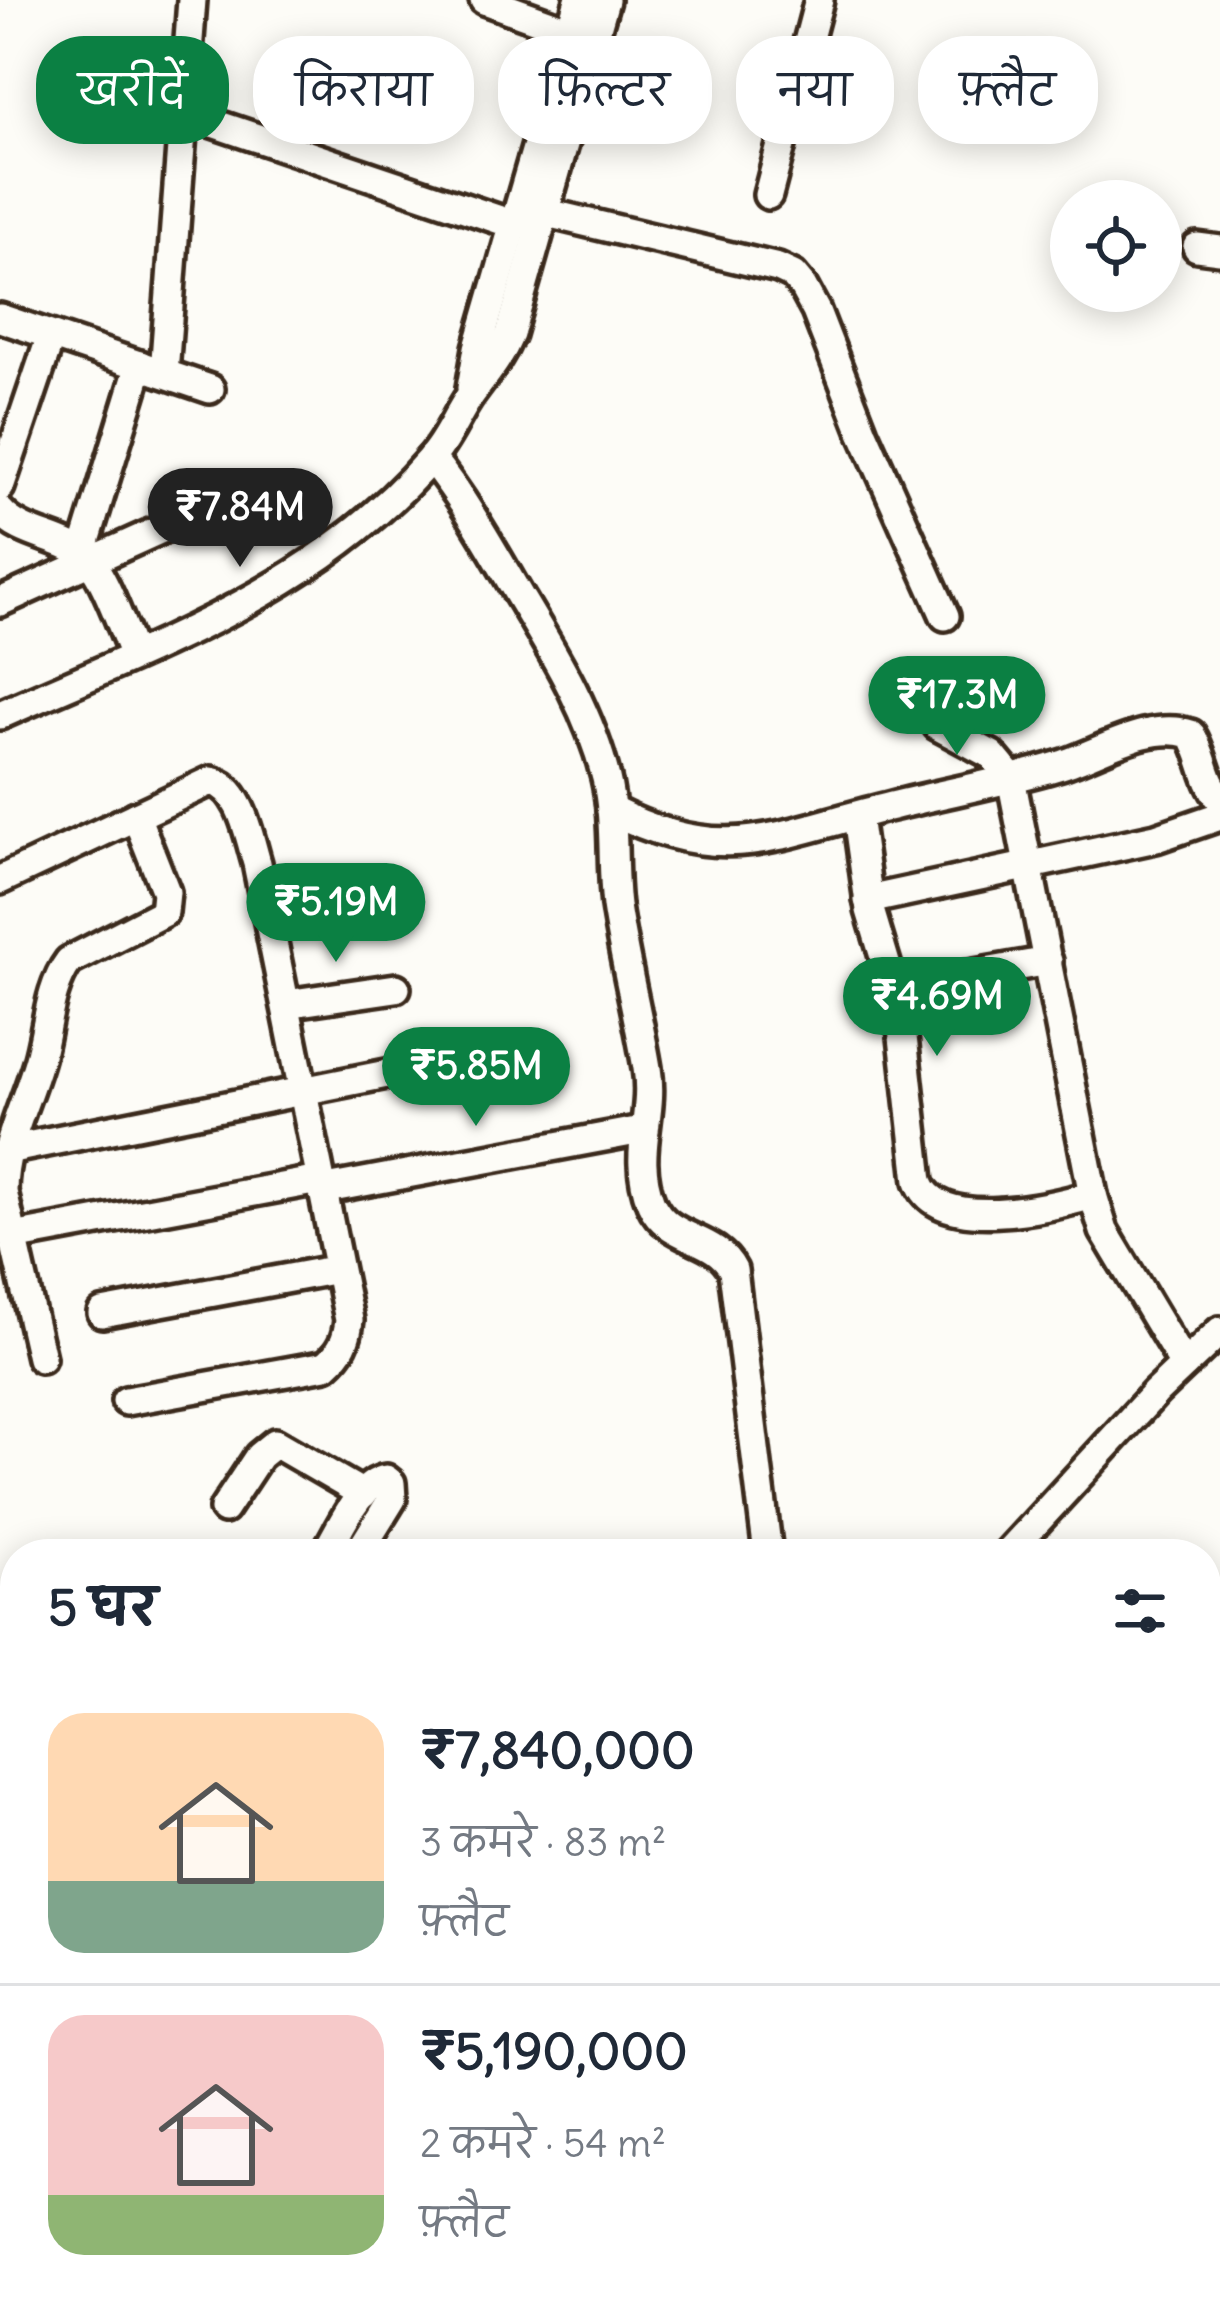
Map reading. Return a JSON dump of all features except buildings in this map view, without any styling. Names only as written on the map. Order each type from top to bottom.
[{"type":"street","points":[[189,36],[192,0]]},
{"type":"street","points":[[484,0],[570,32]]},
{"type":"street","points":[[469,398],[478,348],[579,0]]},
{"type":"street","points":[[0,715],[242,605],[305,568],[353,533],[431,458],[500,357],[510,334],[604,0]]},
{"type":"street","points":[[768,195],[819,0]]},
{"type":"street","points":[[229,129],[515,225]]},
{"type":"street","points":[[86,558],[152,369],[179,144]]},
{"type":"street","points":[[547,213],[793,275],[816,311],[944,616]]},
{"type":"street","points":[[0,319],[210,389]]},
{"type":"street","points":[[0,487],[51,336]]},
{"type":"street","points":[[431,458],[463,498],[559,662],[605,773],[616,907],[649,1085],[642,1168],[653,1207],[674,1232],[712,1246],[733,1270],[766,1539]]},
{"type":"street","points":[[0,602],[86,558],[228,499]]},
{"type":"street","points":[[0,511],[9,521],[86,558],[134,655]]},
{"type":"street","points":[[938,726],[992,755],[1011,778],[1093,1195],[1114,1250],[1184,1365]]},
{"type":"street","points":[[611,810],[668,836],[728,844],[769,841],[1065,764],[1124,740],[1184,731],[1196,740],[1208,782],[1220,800]]},
{"type":"street","points":[[0,880],[211,781],[226,786],[257,863],[349,1320],[347,1337],[338,1355],[326,1365],[127,1401]]},
{"type":"street","points":[[40,1358],[3,1192],[7,1150],[38,1063],[59,975],[87,951],[164,912],[166,892],[136,816]]},
{"type":"street","points":[[857,816],[868,900],[895,988],[919,1181],[930,1202],[1023,1213],[1093,1195]]},
{"type":"street","points":[[868,900],[1156,838],[1220,816]]},
{"type":"street","points":[[271,924],[383,904]]},
{"type":"street","points":[[895,988],[1048,961]]},
{"type":"street","points":[[286,1004],[396,988]]},
{"type":"street","points":[[7,1150],[412,1069]]},
{"type":"street","points":[[14,1237],[642,1130]]},
{"type":"street","points":[[102,1313],[338,1269]]},
{"type":"street","points":[[1021,1539],[1220,1331]]},
{"type":"street","points":[[224,1509],[259,1456],[275,1443],[363,1494]]},
{"type":"street","points":[[334,1539],[363,1494],[375,1481],[386,1479],[393,1490],[366,1539]]}]
